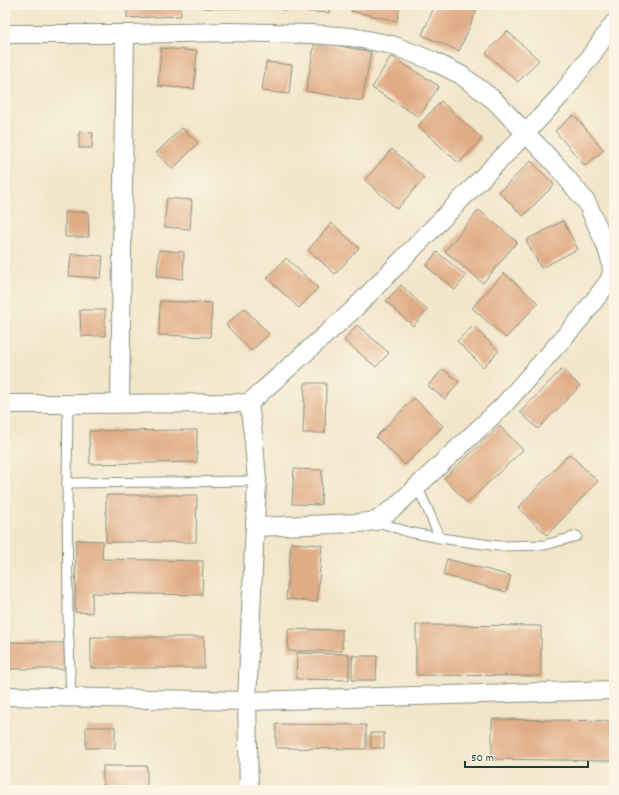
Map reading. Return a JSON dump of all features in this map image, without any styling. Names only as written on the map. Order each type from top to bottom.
[{"type":"street","points":[[5,404],[249,403],[352,311],[525,134],[561,95],[593,54],[614,23]]},
{"type":"street","points":[[5,34],[230,32],[311,34],[352,37],[392,45],[433,61],[461,75],[494,100],[557,166],[587,203],[605,243],[611,261],[612,272],[609,281],[581,318],[502,407],[395,507],[376,521],[255,527]]},
{"type":"street","points":[[120,403],[125,34]]},
{"type":"street","points":[[249,403],[257,480],[247,701],[249,790]]},
{"type":"street","points":[[5,696],[247,701],[614,690]]},
{"type":"lane","points":[[68,404],[68,619],[71,698]]},
{"type":"lane","points":[[67,483],[257,480]]},
{"type":"lane","points":[[417,486],[440,538]]},
{"type":"lane","points":[[376,521],[408,532],[498,546],[545,545],[577,536]]},
{"type":"building","points":[[127,5],[180,5],[181,16],[127,18]]},
{"type":"building","points":[[204,5],[267,5],[267,9],[204,8]]},
{"type":"building","points":[[282,5],[329,5],[329,13],[282,10]]},
{"type":"building","points":[[353,5],[400,5],[397,21],[351,11]]},
{"type":"building","points":[[435,5],[479,5],[459,51],[422,35]]},
{"type":"building","points":[[507,31],[539,60],[518,82],[486,53]]},
{"type":"building","points":[[315,41],[371,52],[362,101],[306,91]]},
{"type":"building","points":[[161,48],[197,51],[194,89],[158,86]]},
{"type":"building","points":[[391,56],[439,86],[419,117],[372,88]]},
{"type":"building","points":[[266,62],[292,65],[289,94],[262,91]]},
{"type":"building","points":[[441,101],[482,139],[459,163],[418,126]]},
{"type":"building","points":[[574,115],[604,150],[585,166],[555,131]]},
{"type":"building","points":[[182,128],[198,143],[173,169],[156,153]]},
{"type":"building","points":[[79,132],[93,133],[92,148],[79,148]]},
{"type":"building","points":[[392,149],[424,178],[397,209],[365,180]]},
{"type":"building","points":[[531,161],[554,185],[523,216],[499,192]]},
{"type":"building","points":[[167,198],[192,200],[190,229],[164,227]]},
{"type":"building","points":[[479,210],[517,242],[483,283],[445,251]]},
{"type":"building","points":[[65,212],[88,212],[89,237],[65,237]]},
{"type":"building","points":[[563,221],[578,249],[541,268],[526,240]]},
{"type":"building","points":[[332,223],[359,248],[335,274],[308,250]]},
{"type":"building","points":[[159,250],[184,252],[183,279],[157,277]]},
{"type":"building","points":[[437,252],[466,276],[455,290],[426,266]]},
{"type":"building","points":[[71,254],[103,256],[101,278],[69,276]]},
{"type":"building","points":[[286,258],[318,288],[299,308],[267,278]]},
{"type":"building","points":[[504,273],[538,303],[506,338],[472,308]]},
{"type":"building","points":[[401,285],[427,310],[413,326],[386,301]]},
{"type":"building","points":[[160,301],[212,303],[210,337],[159,335]]},
{"type":"building","points":[[244,308],[269,334],[251,351],[226,325]]},
{"type":"building","points":[[80,310],[105,310],[105,336],[81,336]]},
{"type":"building","points":[[357,325],[389,353],[376,367],[344,340]]},
{"type":"building","points":[[473,326],[499,351],[483,367],[457,341]]},
{"type":"building","points":[[443,369],[459,382],[445,399],[428,386]]},
{"type":"building","points":[[562,369],[580,386],[538,429],[520,412]]},
{"type":"building","points":[[305,383],[326,383],[325,433],[303,433]]},
{"type":"building","points":[[414,398],[443,426],[405,465],[376,437]]},
{"type":"building","points":[[500,426],[523,450],[467,503],[444,478]]},
{"type":"building","points":[[197,430],[197,462],[90,464],[89,431]]},
{"type":"building","points":[[569,454],[598,481],[547,535],[518,508]]},
{"type":"building","points":[[294,469],[322,470],[321,505],[292,504]]},
{"type":"building","points":[[106,495],[197,495],[196,542],[106,542]]},
{"type":"building","points":[[76,540],[103,541],[102,559],[203,561],[202,595],[92,593],[92,613],[75,612]]},
{"type":"building","points":[[291,543],[322,545],[317,602],[286,599]]},
{"type":"building","points":[[447,559],[511,576],[506,592],[443,575]]},
{"type":"building","points":[[416,625],[541,626],[541,676],[416,675]]},
{"type":"building","points":[[288,629],[342,630],[342,651],[288,651]]},
{"type":"building","points":[[91,637],[204,637],[204,668],[91,668]]},
{"type":"building","points":[[5,642],[64,643],[65,669],[5,669]]},
{"type":"building","points":[[297,653],[349,654],[349,680],[296,679]]},
{"type":"building","points":[[352,656],[377,656],[376,680],[352,680]]},
{"type":"building","points":[[492,719],[614,721],[614,761],[492,759]]},
{"type":"building","points":[[276,724],[366,725],[366,749],[276,748]]},
{"type":"building","points":[[86,727],[115,727],[115,748],[86,748]]},
{"type":"building","points":[[371,733],[384,733],[384,748],[371,748]]},
{"type":"building","points":[[103,766],[147,766],[147,790],[103,790]]}]
